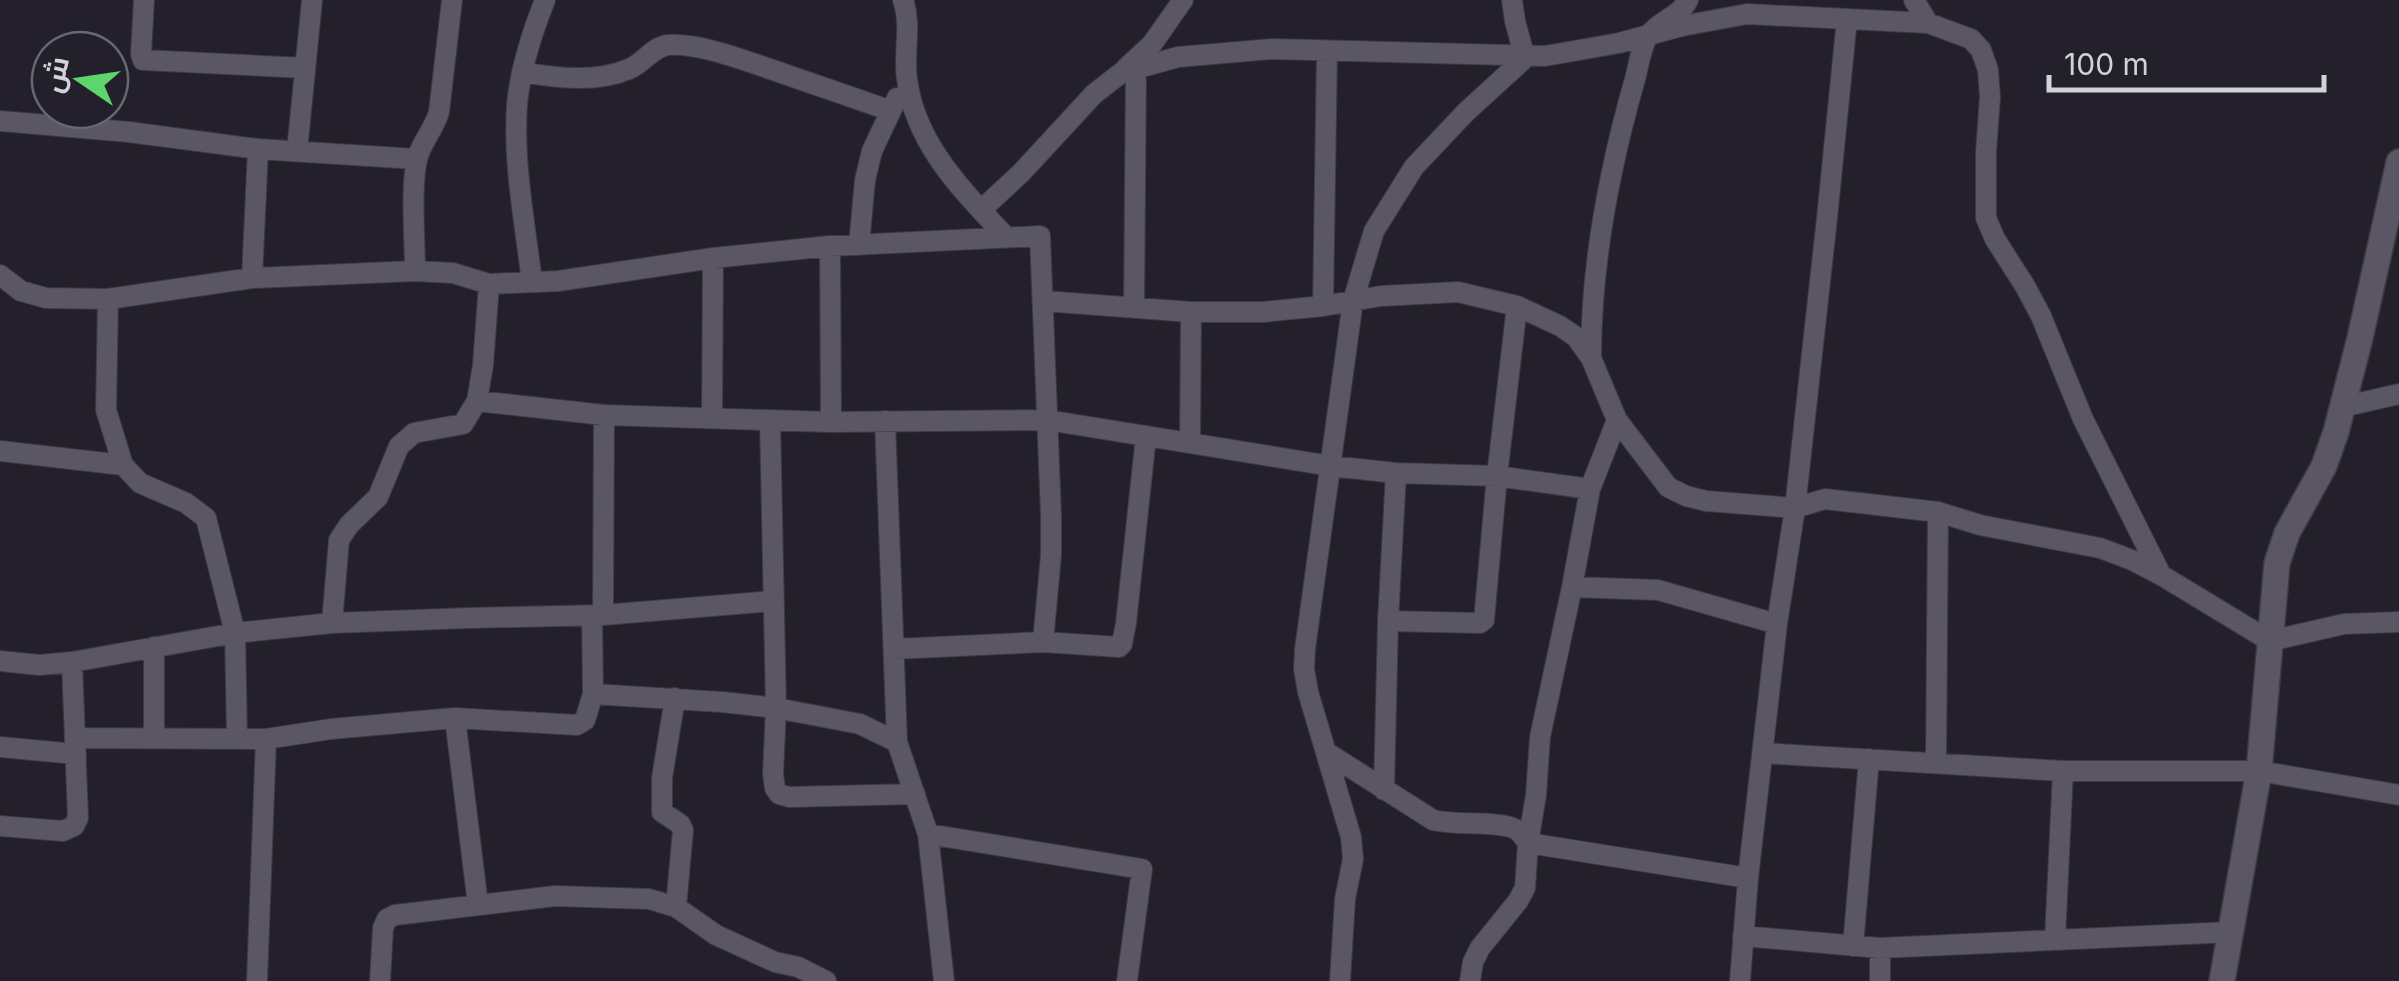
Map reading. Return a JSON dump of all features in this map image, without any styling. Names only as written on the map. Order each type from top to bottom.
[{"type":"street","points":[[144,0],[143,60],[305,68]]},
{"type":"street","points":[[296,152],[312,0]]},
{"type":"street","points":[[415,271],[416,159],[439,112],[452,0]]},
{"type":"street","points":[[532,282],[518,157],[517,106],[522,72],[545,0]]},
{"type":"street","points":[[981,210],[1094,94],[1128,71],[1184,0]]},
{"type":"street","points":[[1512,0],[1525,58]]},
{"type":"street","points":[[1590,358],[1591,307],[1603,216],[1626,113],[1648,36],[1684,10],[1688,0]]},
{"type":"street","points":[[1914,0],[1928,23]]},
{"type":"street","points":[[904,1],[906,80],[933,152],[951,178],[1006,237]]},
{"type":"street","points":[[1128,71],[1178,57],[1273,49],[1525,58],[1619,44],[1698,22],[1747,14],[1928,23],[1971,39],[1982,50],[1988,70],[1986,218],[2041,316],[2082,419],[2162,575]]},
{"type":"street","points":[[1740,981],[1762,752],[1795,508],[1847,19]]},
{"type":"street","points":[[522,72],[575,78],[616,74],[642,62],[664,45],[675,46],[726,54],[891,110]]},
{"type":"street","points":[[1323,306],[1327,51]]},
{"type":"street","points":[[1340,981],[1345,899],[1353,858],[1351,837],[1304,670],[1353,301],[1374,231],[1414,167],[1525,58]]},
{"type":"street","points":[[1128,71],[1134,308]]},
{"type":"street","points":[[859,244],[872,150],[906,80]]},
{"type":"street","points":[[0,121],[258,149],[416,159]]},
{"type":"street","points":[[252,278],[258,149]]},
{"type":"street","points":[[2222,981],[2259,772],[2277,563],[2287,533],[2324,466],[2342,407],[2399,162]]},
{"type":"street","points":[[0,275],[21,291],[46,298],[108,299],[252,278],[415,271],[453,273],[488,284],[558,281],[713,258],[830,246],[1040,236],[1051,555],[1043,642]]},
{"type":"street","points":[[830,246],[831,422]]},
{"type":"street","points":[[712,418],[713,258]]},
{"type":"street","points":[[332,624],[340,540],[378,497],[399,446],[414,432],[463,424],[477,400],[488,284]]},
{"type":"street","points":[[1044,301],[1191,312],[1290,311],[1381,296],[1458,292],[1518,306],[1576,337],[1590,358],[1618,420],[1668,488],[1686,496],[1795,508],[1825,499],[1938,512],[1980,525],[2100,548],[2162,575],[2270,641],[2344,624],[2399,622]]},
{"type":"street","points":[[108,299],[106,410],[122,465],[140,483],[186,503],[206,518],[234,633],[237,738]]},
{"type":"street","points":[[1388,620],[1484,620],[1518,306]]},
{"type":"street","points":[[1190,443],[1191,312]]},
{"type":"street","points":[[2342,407],[2399,394]]},
{"type":"street","points":[[477,400],[604,415],[831,422],[1047,420],[1332,466],[1396,473],[1497,476],[1590,489]]},
{"type":"street","points":[[0,748],[154,738],[266,739],[456,718],[577,724],[584,720],[593,694],[604,415]]},
{"type":"street","points":[[770,420],[775,788],[779,794],[790,797],[915,794]]},
{"type":"street","points":[[1470,981],[1480,948],[1525,888],[1540,737],[1590,489],[1618,420]]},
{"type":"street","points":[[885,421],[896,742],[928,834],[943,981],[956,981]]},
{"type":"street","points":[[894,649],[1043,642],[1114,648],[1122,644],[1146,436]]},
{"type":"street","points":[[0,451],[122,465]]},
{"type":"street","points":[[1384,790],[1396,473]]},
{"type":"street","points":[[1936,762],[1938,512]]},
{"type":"street","points":[[1572,586],[1658,590],[1777,624]]},
{"type":"street","points":[[0,662],[72,662],[234,633],[332,624],[597,616],[772,601]]},
{"type":"street","points":[[154,647],[154,738]]},
{"type":"street","points":[[0,826],[63,830],[74,826],[78,818],[72,662]]},
{"type":"street","points":[[593,694],[776,708],[860,724],[896,742]]},
{"type":"street","points":[[675,698],[661,791],[662,812],[683,830],[676,908]]},
{"type":"street","points":[[456,718],[478,905]]},
{"type":"street","points":[[257,981],[266,739]]},
{"type":"street","points":[[1326,752],[1434,820],[1447,824],[1509,827],[1520,831],[1528,843],[1748,878]]},
{"type":"street","points":[[1762,752],[2063,771],[2259,772],[2399,795]]},
{"type":"street","points":[[1854,946],[1869,759]]},
{"type":"street","points":[[2055,939],[2063,771]]},
{"type":"street","points":[[928,834],[1142,870],[1126,981]]},
{"type":"street","points":[[380,981],[383,928],[394,915],[555,896],[625,896],[676,908],[716,935],[826,981]]},
{"type":"street","points":[[1743,936],[1880,948],[2232,932]]},
{"type":"street","points":[[1880,948],[1880,981]]}]
